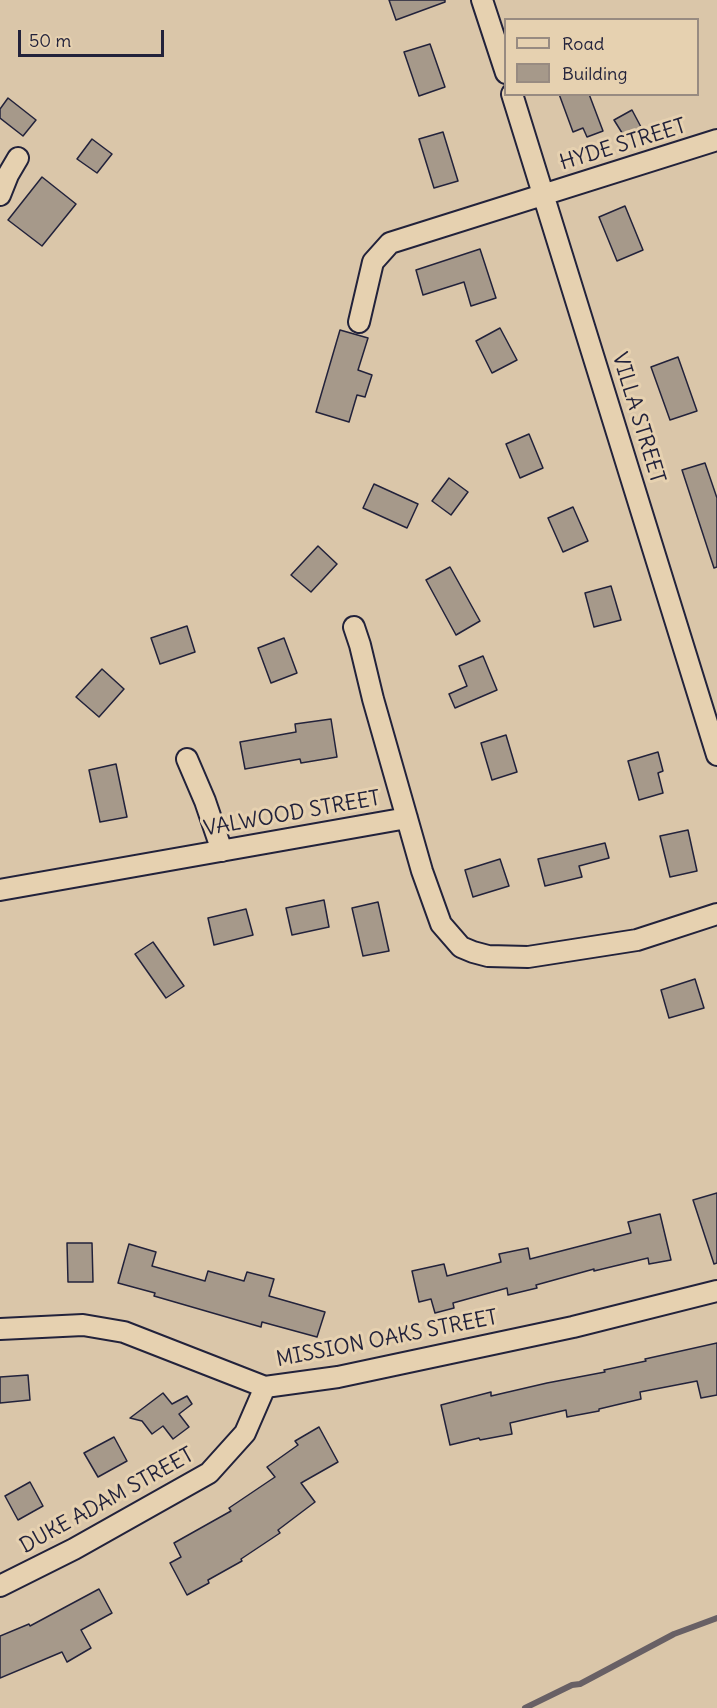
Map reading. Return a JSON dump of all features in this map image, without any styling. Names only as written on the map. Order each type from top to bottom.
[{"type":"street","points":[[482,0],[504,67]]},
{"type":"street","name":"VILLA STREET","points":[[513,96],[717,755]]},
{"type":"street","name":"HYDE STREET","points":[[359,322],[373,262],[390,243],[717,140]]},
{"type":"street","points":[[0,195],[18,158]]},
{"type":"street","points":[[354,627],[407,818]]},
{"type":"street","points":[[187,759],[205,801],[222,851]]},
{"type":"street","name":"VALWOOD STREET","points":[[0,890],[407,818],[422,871],[441,924],[461,947],[473,952],[488,956],[528,957],[637,940],[717,914]]},
{"type":"street","name":"MISSION OAKS STREET","points":[[0,1329],[83,1325],[124,1332],[265,1387],[338,1377],[573,1327],[717,1291]]},
{"type":"street","name":"DUKE ADAM STREET","points":[[0,1586],[75,1549],[209,1473],[245,1432],[265,1387]]},
{"type":"building","points":[[389,0],[445,0],[445,2],[396,20]]},
{"type":"building","points":[[430,44],[445,87],[419,96],[404,52]]},
{"type":"building","points":[[560,96],[590,96],[603,131],[587,137],[583,128],[573,132]]},
{"type":"building","points":[[8,98],[36,120],[23,136],[0,118],[0,109]]},
{"type":"building","points":[[632,110],[641,127],[624,136],[614,120]]},
{"type":"building","points":[[443,132],[458,181],[434,188],[419,139]]},
{"type":"building","points":[[92,139],[112,154],[97,173],[77,159]]},
{"type":"building","points":[[42,177],[76,204],[42,246],[8,220]]},
{"type":"building","points":[[625,206],[643,250],[617,261],[599,217]]},
{"type":"building","points":[[480,249],[496,298],[471,306],[464,282],[423,295],[416,270]]},
{"type":"building","points":[[500,328],[517,360],[492,373],[476,341]]},
{"type":"building","points":[[340,330],[368,338],[358,370],[372,375],[365,397],[357,395],[349,422],[316,412]]},
{"type":"building","points":[[678,357],[697,411],[670,420],[651,367]]},
{"type":"building","points":[[529,434],[543,468],[520,478],[506,444]]},
{"type":"building","points":[[705,463],[717,498],[717,567],[714,568],[682,470]]},
{"type":"building","points":[[449,478],[468,492],[451,515],[432,501]]},
{"type":"building","points":[[374,484],[418,504],[407,528],[363,508]]},
{"type":"building","points":[[573,507],[588,541],[563,552],[548,518]]},
{"type":"building","points":[[318,546],[337,564],[311,592],[291,575]]},
{"type":"building","points":[[450,567],[480,621],[456,635],[426,580]]},
{"type":"building","points":[[611,586],[621,620],[594,627],[585,593]]},
{"type":"building","points":[[187,626],[195,652],[160,664],[151,638]]},
{"type":"building","points":[[284,638],[297,673],[271,683],[258,648]]},
{"type":"building","points":[[483,656],[497,690],[455,708],[449,694],[467,686],[459,666]]},
{"type":"building","points":[[102,669],[124,689],[99,717],[76,697]]},
{"type":"building","points":[[331,719],[337,757],[301,763],[300,759],[245,769],[240,742],[296,732],[295,724]]},
{"type":"building","points":[[506,735],[517,772],[492,780],[481,743]]},
{"type":"building","points":[[658,752],[663,771],[658,773],[663,793],[639,800],[628,761]]},
{"type":"building","points":[[116,764],[127,817],[100,822],[89,770]]},
{"type":"building","points":[[688,830],[697,871],[670,877],[660,836]]},
{"type":"building","points":[[605,843],[609,858],[579,866],[582,877],[545,886],[538,859]]},
{"type":"building","points":[[500,859],[509,886],[473,897],[465,870]]},
{"type":"building","points":[[324,900],[329,927],[292,935],[286,908]]},
{"type":"building","points":[[378,902],[389,951],[363,956],[352,908]]},
{"type":"building","points":[[246,909],[253,935],[214,945],[208,918]]},
{"type":"building","points":[[153,942],[184,986],[166,998],[135,954]]},
{"type":"building","points":[[695,979],[704,1008],[669,1018],[661,990]]},
{"type":"building","points":[[717,1193],[717,1263],[714,1264],[693,1200]]},
{"type":"building","points":[[660,1214],[671,1260],[649,1264],[648,1258],[594,1271],[594,1269],[508,1295],[507,1288],[453,1303],[454,1308],[435,1313],[431,1299],[419,1302],[412,1271],[444,1264],[447,1276],[501,1262],[499,1254],[528,1248],[530,1259],[631,1233],[628,1222]]},
{"type":"building","points":[[67,1243],[92,1243],[93,1282],[68,1282]]},
{"type":"building","points":[[129,1244],[156,1252],[152,1266],[205,1281],[208,1271],[244,1281],[247,1272],[274,1279],[269,1296],[325,1312],[317,1337],[262,1322],[261,1327],[154,1296],[155,1293],[118,1283]]},
{"type":"building","points":[[717,1343],[717,1395],[701,1398],[697,1381],[640,1392],[641,1399],[599,1409],[599,1411],[567,1417],[566,1410],[510,1423],[512,1434],[480,1440],[479,1438],[450,1445],[441,1405],[491,1392],[491,1396],[605,1372],[604,1370],[646,1361],[645,1359]]},
{"type":"building","points":[[28,1375],[30,1400],[0,1403],[0,1377]]},
{"type":"building","points":[[163,1393],[172,1404],[187,1396],[192,1404],[179,1414],[189,1427],[173,1439],[163,1426],[152,1434],[142,1421],[130,1418]]},
{"type":"building","points":[[319,1427],[338,1462],[301,1483],[315,1502],[278,1530],[280,1533],[241,1559],[242,1561],[187,1595],[170,1563],[181,1557],[174,1543],[231,1511],[229,1508],[275,1477],[267,1467],[298,1445],[295,1441]]},
{"type":"building","points":[[114,1437],[127,1461],[98,1477],[84,1453]]},
{"type":"building","points":[[30,1482],[43,1506],[18,1520],[5,1496]]},
{"type":"building","points":[[99,1589],[112,1613],[81,1630],[91,1648],[67,1662],[62,1652],[0,1678],[0,1636],[29,1624],[30,1626]]},
{"type":"waterway","points":[[525,1708],[572,1685],[580,1684],[674,1634],[717,1618]]}]
